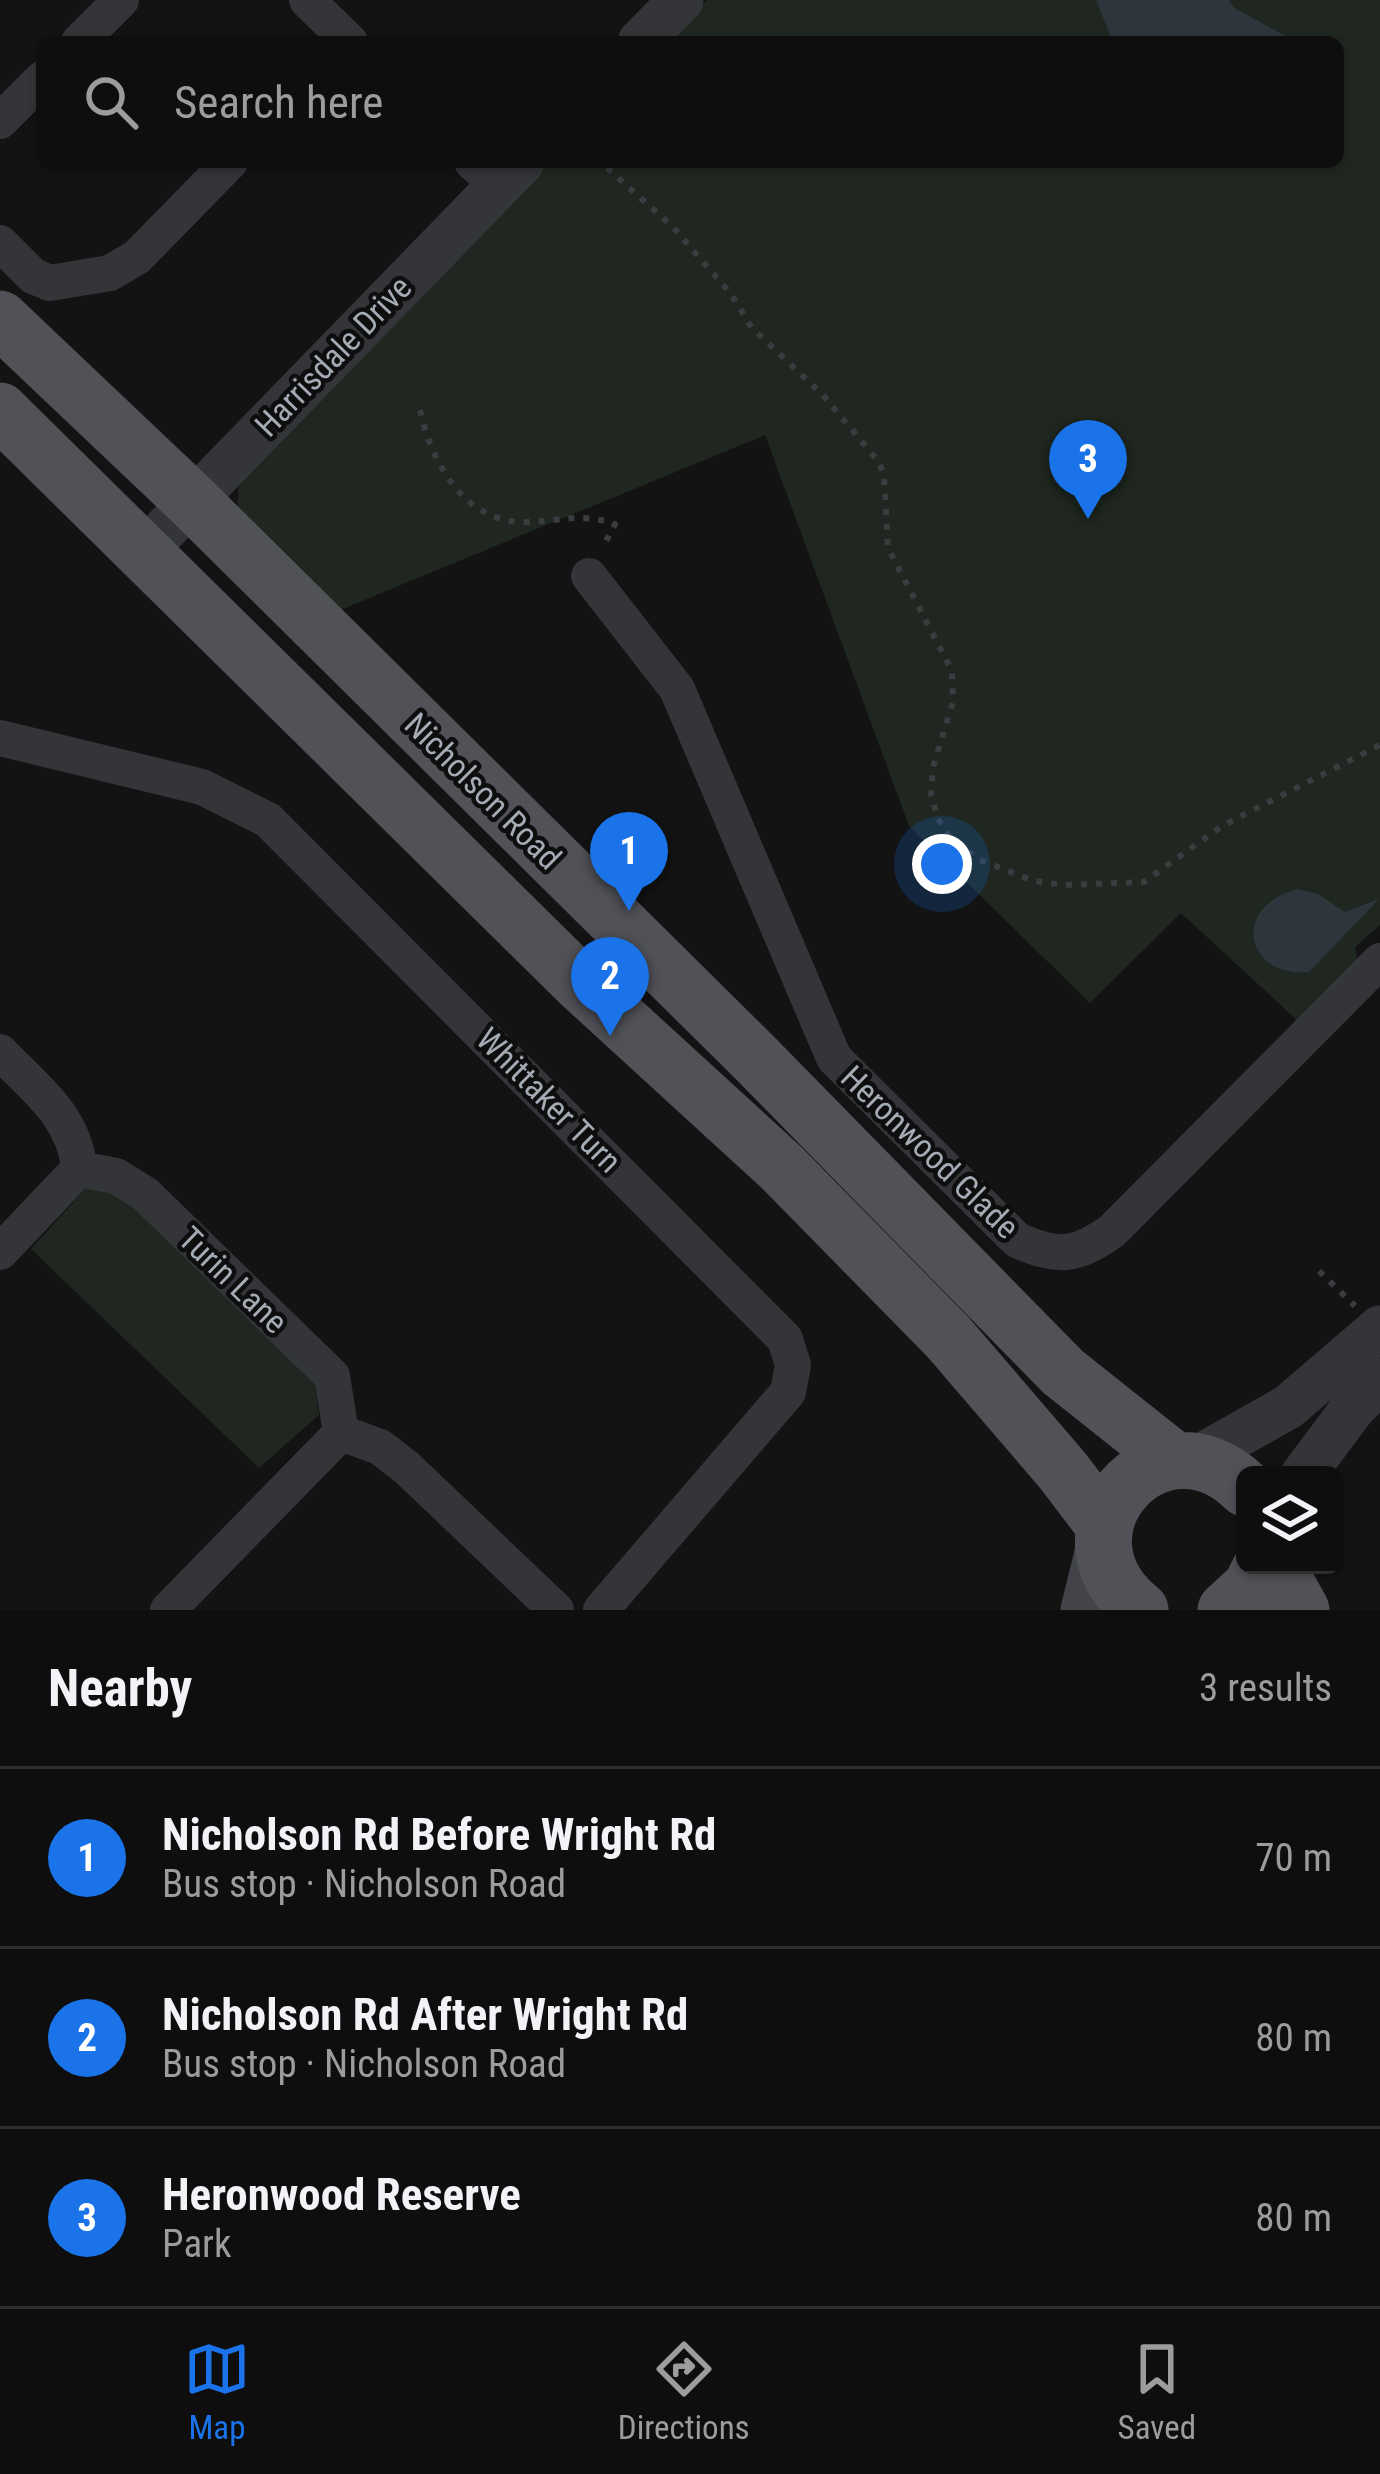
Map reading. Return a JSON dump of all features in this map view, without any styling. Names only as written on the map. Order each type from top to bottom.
[{"type":"main road","name":"Nicholson Road","points":[[0,319],[193,502],[1063,1372],[1184,1461],[1214,1465],[1236,1481]]},
{"type":"main road","name":"Nicholson Road","points":[[0,411],[580,983],[781,1167],[948,1337],[1064,1471],[1103,1535],[1114,1583],[1140,1610]]},
{"type":"main road","points":[[1086,1610],[1113,1501],[1129,1481],[1151,1467],[1184,1461]]},
{"type":"main road","points":[[1226,1610],[1251,1587],[1258,1574]]},
{"type":"main road","points":[[1281,1574],[1301,1610]]},
{"type":"street","points":[[85,36],[121,0]]},
{"type":"street","points":[[307,0],[344,36]]},
{"type":"street","points":[[646,36],[681,0]]},
{"type":"street","points":[[0,121],[36,85]]},
{"type":"street","points":[[0,243],[33,276],[50,283],[110,273],[137,257],[224,168]]},
{"type":"street","name":"Harrisdale Drive","points":[[144,551],[498,170]]},
{"type":"street","name":"Heronwood Glade","points":[[589,576],[677,689],[833,1058],[1017,1240],[1063,1254],[1087,1249],[1112,1231],[1380,961]]},
{"type":"street","name":"Whittaker Turn","points":[[0,738],[202,787],[268,820],[785,1340],[793,1365],[788,1392],[601,1610]]},
{"type":"street","points":[[0,1052],[65,1119],[77,1148],[79,1169],[0,1252]]},
{"type":"street","name":"Turin Lane","points":[[79,1169],[116,1176],[145,1193],[332,1376],[341,1433]]},
{"type":"street","points":[[1184,1461],[1288,1407],[1367,1317]]},
{"type":"street","points":[[1310,1466],[1353,1408],[1380,1381]]},
{"type":"street","points":[[168,1610],[341,1433],[380,1447],[407,1468],[556,1610]]},
{"type":"path","points":[[607,168],[682,236],[731,294],[752,328],[823,395],[878,461],[884,474],[888,548],[952,671],[953,702],[932,781],[938,819],[952,842],[980,860],[1034,881],[1066,885],[1144,882],[1222,826],[1380,745]]},
{"type":"path","points":[[420,410],[426,436],[445,473],[468,501],[486,512],[523,522],[591,516],[615,524],[589,576]]},
{"type":"path","points":[[1319,1271],[1367,1317]]},
{"type":"shaded area","points":[[707,0],[1380,0],[1380,925],[1355,947],[1358,963],[1299,1022],[1181,913],[1090,1003],[909,826],[765,435],[328,615],[237,510],[239,483],[543,168],[1344,168],[1344,36],[672,36]]},
{"type":"shaded area","points":[[1096,0],[1229,0],[1234,8],[1286,36],[1111,36]]},
{"type":"shaded area","points":[[1298,889],[1318,894],[1345,912],[1379,899],[1309,972],[1271,964],[1259,953],[1254,939],[1262,910]]},
{"type":"shaded area","points":[[89,1185],[123,1192],[314,1379],[319,1415],[259,1468],[31,1249]]},
{"type":"place","name":"Heronwood Reserve","points":[[1088,519]]},
{"type":"place","name":"Nicholson Rd Before Wright Rd","points":[[629,911]]},
{"type":"place","name":"Nicholson Rd After Wright Rd","points":[[610,1036]]}]
